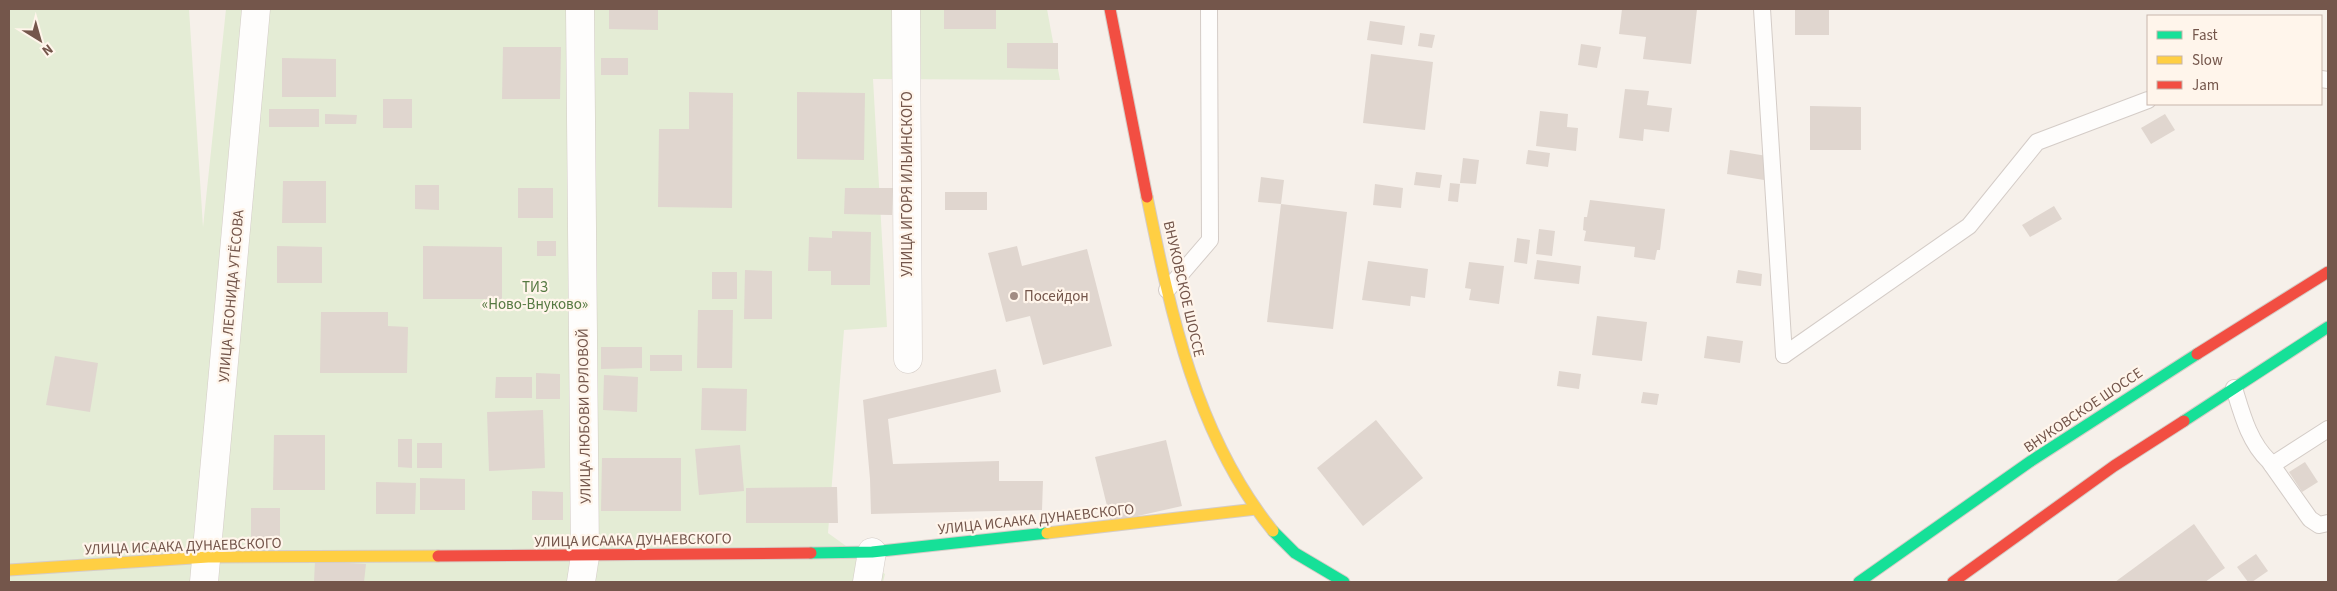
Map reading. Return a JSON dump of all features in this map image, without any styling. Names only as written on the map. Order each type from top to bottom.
[{"type":"main road","name":"ВНУКОВСКОЕ ШОССЕ","points":[[1110,9],[1167,290],[1190,375],[1209,426],[1224,456],[1256,509],[1295,553],[1344,582]]},
{"type":"main road","name":"ВНУКОВСКОЕ ШОССЕ","points":[[1859,582],[2016,472],[2165,374],[2328,272]]},
{"type":"main road","points":[[1953,582],[2114,466],[2328,327]]},
{"type":"main road","points":[[2290,351],[2328,338]]},
{"type":"main road","name":"УЛИЦА ИСААКА ДУНАЕВСКОГО","points":[[9,570],[583,569],[872,552],[1256,509]]},
{"type":"street","name":"УЛИЦА ЛЕОНИДА УТЁСОВА","points":[[206,570],[256,9]]},
{"type":"street","name":"УЛИЦА ЛЮБОВИ ОРЛОВОЙ","points":[[580,9],[583,569]]},
{"type":"street","name":"УЛИЦА ИГОРЯ ИЛЬИНСКОГО","points":[[906,9],[908,359]]},
{"type":"street","points":[[867,582],[872,552]]},
{"type":"lane","points":[[1167,290],[1210,240],[1209,9]]},
{"type":"lane","points":[[1762,9],[1784,355],[1969,226],[2037,142],[2147,100]]},
{"type":"lane","points":[[2234,388],[2246,425],[2252,434],[2257,448],[2310,519],[2319,525],[2328,523]]},
{"type":"lane","points":[[2270,463],[2328,429]]},
{"type":"green space","name":"ТИЗ «Ново-Внуково»","points":[[9,9],[189,9],[203,227],[226,9],[1047,9],[1060,80],[873,79],[887,327],[844,330],[828,533],[885,574],[883,582],[9,582]]},
{"type":"building","points":[[609,9],[658,9],[658,30],[609,29]]},
{"type":"building","points":[[944,9],[996,9],[996,29],[944,29]]},
{"type":"building","points":[[1622,9],[1697,9],[1691,64],[1643,59],[1646,37],[1619,34]]},
{"type":"building","points":[[1795,9],[1829,9],[1829,35],[1795,35]]},
{"type":"building","points":[[1370,21],[1405,26],[1402,45],[1367,40]]},
{"type":"building","points":[[1420,33],[1435,35],[1432,48],[1418,46]]},
{"type":"building","points":[[1007,43],[1058,43],[1058,69],[1007,68]]},
{"type":"building","points":[[1581,44],[1601,47],[1597,68],[1578,65]]},
{"type":"building","points":[[503,47],[561,47],[560,99],[502,99]]},
{"type":"building","points":[[1371,54],[1433,62],[1425,130],[1363,123]]},
{"type":"building","points":[[282,58],[336,59],[336,97],[282,97]]},
{"type":"building","points":[[601,58],[628,58],[628,75],[601,75]]},
{"type":"building","points":[[1625,89],[1649,91],[1647,105],[1672,108],[1669,132],[1644,129],[1643,141],[1619,138]]},
{"type":"building","points":[[689,92],[733,93],[732,208],[658,207],[659,129],[689,129]]},
{"type":"building","points":[[797,92],[865,93],[864,160],[797,159]]},
{"type":"building","points":[[383,99],[412,99],[412,128],[383,128]]},
{"type":"building","points":[[1810,106],[1861,107],[1861,150],[1810,150]]},
{"type":"building","points":[[269,109],[319,109],[319,127],[269,127]]},
{"type":"building","points":[[1540,111],[1568,114],[1567,127],[1578,128],[1576,151],[1536,146]]},
{"type":"building","points":[[325,114],[357,115],[356,124],[325,124]]},
{"type":"building","points":[[2165,114],[2175,130],[2151,144],[2141,128]]},
{"type":"building","points":[[1528,150],[1550,153],[1548,167],[1526,164]]},
{"type":"building","points":[[1730,150],[1767,156],[1764,180],[1727,174]]},
{"type":"building","points":[[1463,158],[1479,160],[1476,184],[1460,183]]},
{"type":"building","points":[[1416,172],[1442,175],[1440,188],[1414,185]]},
{"type":"building","points":[[1261,177],[1284,180],[1281,204],[1258,202]]},
{"type":"building","points":[[283,181],[326,181],[326,223],[282,223]]},
{"type":"building","points":[[1450,183],[1460,184],[1458,202],[1448,201]]},
{"type":"building","points":[[1375,184],[1403,188],[1401,208],[1373,205]]},
{"type":"building","points":[[415,185],[439,185],[439,210],[415,209]]},
{"type":"building","points":[[518,188],[553,188],[553,218],[518,218]]},
{"type":"building","points":[[845,188],[893,188],[892,215],[844,214]]},
{"type":"building","points":[[945,192],[987,192],[987,210],[945,210]]},
{"type":"building","points":[[1590,200],[1665,209],[1660,250],[1657,250],[1655,260],[1634,257],[1635,247],[1584,241],[1586,231],[1583,230],[1584,217],[1587,217]]},
{"type":"building","points":[[1281,204],[1347,212],[1333,329],[1267,322]]},
{"type":"building","points":[[2054,206],[2062,219],[2030,237],[2022,225]]},
{"type":"building","points":[[1539,229],[1555,231],[1552,256],[1536,254]]},
{"type":"building","points":[[832,231],[871,232],[870,285],[831,285],[831,271],[808,271],[809,237],[832,238]]},
{"type":"building","points":[[1517,238],[1530,240],[1527,264],[1514,262]]},
{"type":"building","points":[[537,241],[556,241],[556,256],[537,256]]},
{"type":"building","points":[[277,246],[322,247],[322,283],[277,283]]},
{"type":"building","points":[[423,246],[502,247],[502,299],[423,299]]},
{"type":"building","points":[[1017,246],[1022,266],[1087,249],[1112,346],[1043,365],[1030,316],[1006,322],[988,253]]},
{"type":"building","points":[[1537,260],[1581,266],[1579,284],[1534,279]]},
{"type":"building","points":[[1368,261],[1428,269],[1425,298],[1411,296],[1410,306],[1362,300]]},
{"type":"building","points":[[1469,262],[1504,266],[1499,304],[1469,300],[1471,289],[1465,288]]},
{"type":"building","points":[[745,270],[772,271],[772,319],[744,319]]},
{"type":"building","points":[[1738,270],[1762,274],[1761,286],[1736,283]]},
{"type":"building","points":[[712,272],[737,272],[737,299],[712,299]]},
{"type":"building","points":[[698,310],[733,310],[732,368],[697,368]]},
{"type":"building","points":[[321,312],[388,312],[388,326],[408,327],[407,373],[320,373]]},
{"type":"building","points":[[1597,316],[1647,322],[1642,361],[1592,355]]},
{"type":"building","points":[[1707,336],[1743,341],[1740,363],[1704,358]]},
{"type":"building","points":[[601,347],[642,347],[642,368],[601,369]]},
{"type":"building","points":[[650,355],[682,355],[682,371],[650,371]]},
{"type":"building","points":[[55,356],[98,363],[90,412],[46,405]]},
{"type":"building","points":[[996,369],[1001,392],[888,419],[893,464],[999,461],[999,481],[1043,481],[1042,510],[871,514],[863,400]]},
{"type":"building","points":[[1559,371],[1581,374],[1579,389],[1557,386]]},
{"type":"building","points":[[536,373],[560,374],[560,399],[536,399]]},
{"type":"building","points":[[604,375],[638,377],[637,412],[603,410]]},
{"type":"building","points":[[496,377],[532,377],[532,398],[495,398]]},
{"type":"building","points":[[702,388],[747,389],[746,431],[701,430]]},
{"type":"building","points":[[1643,392],[1659,394],[1657,405],[1641,403]]},
{"type":"building","points":[[543,410],[545,468],[489,471],[487,412]]},
{"type":"building","points":[[1376,420],[1423,478],[1363,526],[1317,468]]},
{"type":"building","points":[[274,435],[325,435],[325,490],[273,490]]},
{"type":"building","points":[[398,439],[412,439],[412,468],[398,467]]},
{"type":"building","points":[[1166,440],[1182,506],[1111,522],[1095,457]]},
{"type":"building","points":[[417,443],[442,443],[442,468],[417,468]]},
{"type":"building","points":[[740,445],[744,491],[699,495],[695,449]]},
{"type":"building","points":[[602,458],[681,458],[681,511],[601,511]]},
{"type":"building","points":[[2305,462],[2318,482],[2302,492],[2289,472]]},
{"type":"building","points":[[420,478],[465,479],[465,510],[420,510]]},
{"type":"building","points":[[376,482],[416,483],[415,514],[376,514]]},
{"type":"building","points":[[837,487],[838,523],[746,523],[746,488]]},
{"type":"building","points":[[532,491],[563,492],[563,520],[532,520]]},
{"type":"building","points":[[251,508],[280,508],[280,538],[251,538]]},
{"type":"building","points":[[2194,524],[2225,568],[2205,582],[2115,582]]},
{"type":"building","points":[[2256,554],[2268,571],[2252,582],[2248,582],[2237,567]]},
{"type":"building","points":[[315,561],[366,564],[364,582],[314,582]]},
{"type":"traffic: fast","points":[[2184,421],[2328,327]]},
{"type":"traffic: fast","points":[[1859,582],[2031,461],[2197,354]]},
{"type":"traffic: fast","points":[[1273,531],[1295,553],[1344,582]]},
{"type":"traffic: fast","points":[[811,553],[872,552],[1047,533]]},
{"type":"traffic: slow","points":[[1147,197],[1166,285],[1190,372],[1224,455],[1246,494],[1273,531]]},
{"type":"traffic: slow","points":[[1047,533],[1256,509]]},
{"type":"traffic: slow","points":[[9,570],[208,557],[438,556]]},
{"type":"traffic: jam","points":[[1110,9],[1147,197]]},
{"type":"traffic: jam","points":[[2197,354],[2328,272]]},
{"type":"traffic: jam","points":[[1953,582],[2114,466],[2184,421]]},
{"type":"traffic: jam","points":[[438,556],[811,553]]},
{"type":"place","name":"Посейдон","points":[[1014,296]]}]
